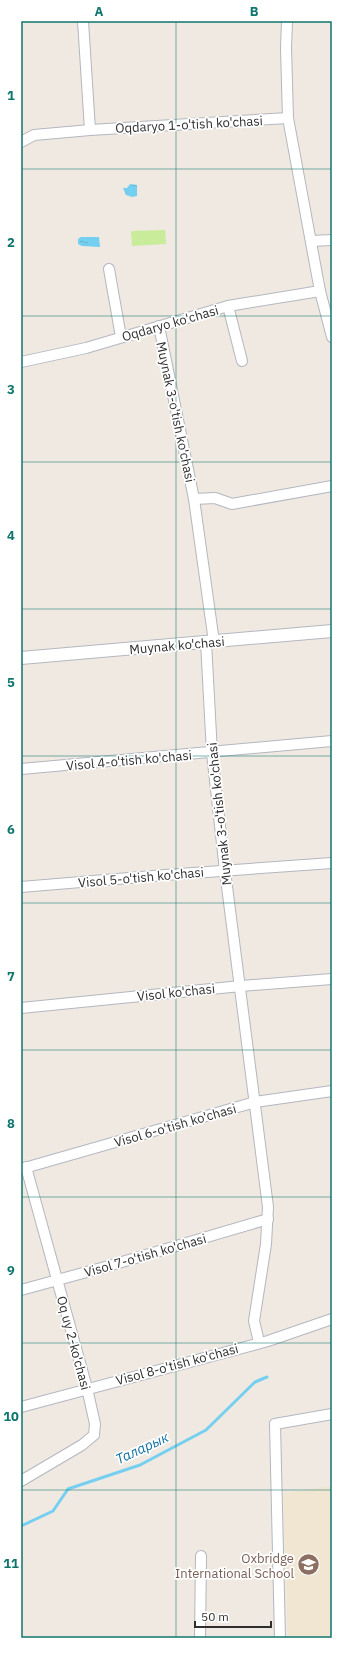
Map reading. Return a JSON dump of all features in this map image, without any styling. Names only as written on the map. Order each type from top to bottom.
[{"type":"street","points":[[83,21],[90,130]]},
{"type":"street","points":[[287,21],[286,48],[288,118],[320,291],[332,337]]},
{"type":"street","name":"Oqdaryo 1-o'tish ko'chasi","points":[[21,142],[34,135],[90,130],[288,118]]},
{"type":"street","points":[[311,241],[332,240]]},
{"type":"street","points":[[109,269],[121,337]]},
{"type":"street","name":"Oqdaryo ko'chasi","points":[[21,362],[86,348],[228,306],[320,291]]},
{"type":"street","points":[[228,306],[242,361]]},
{"type":"street","name":"Muynak 3-o'tish ko'chasi","points":[[159,326],[194,498],[210,642],[212,752],[225,871],[241,986],[268,1219],[254,1321],[259,1342]]},
{"type":"street","name":"Muynak 3-o'tish ko'chasi","points":[[194,498],[215,498],[232,504],[332,486]]},
{"type":"street","name":"Muynak ko'chasi","points":[[21,658],[332,631]]},
{"type":"street","name":"Visol 4-o'tish ko'chasi","points":[[21,769],[332,741]]},
{"type":"street","name":"Visol 5-o'tish ko'chasi","points":[[21,888],[332,863]]},
{"type":"street","name":"Visol ko'chasi","points":[[21,1008],[241,986],[332,979]]},
{"type":"street","name":"Visol 6-o'tish ko'chasi","points":[[24,1168],[255,1102],[332,1091]]},
{"type":"street","name":"Oq uy 2-ko'chasi","points":[[21,1481],[82,1445],[94,1436],[95,1424],[87,1388],[24,1168]]},
{"type":"street","name":"Visol 7-o'tish ko'chasi","points":[[21,1290],[113,1265],[268,1219]]},
{"type":"street","name":"Visol 8-o'tish ko'chasi","points":[[21,1407],[269,1340],[332,1318]]},
{"type":"street","points":[[280,1638],[275,1424],[332,1414]]},
{"type":"street","points":[[200,1638],[201,1556]]},
{"type":"shaded area","name":"Oxbridge International School","points":[[332,1486],[332,1638],[288,1638],[283,1493]]},
{"type":"green space","points":[[165,230],[166,244],[132,246],[131,231]]},
{"type":"water","points":[[130,184],[137,185],[137,196],[132,197],[126,195],[123,188],[127,188]]},
{"type":"water","points":[[81,237],[99,237],[100,247],[82,246],[78,244],[78,239]]},
{"type":"waterway","name":"Таларык","points":[[21,1526],[53,1511],[68,1489],[140,1465],[206,1430],[255,1382],[267,1377]]},
{"type":"place","name":"Oxbridge International School","points":[[309,1565]]}]
